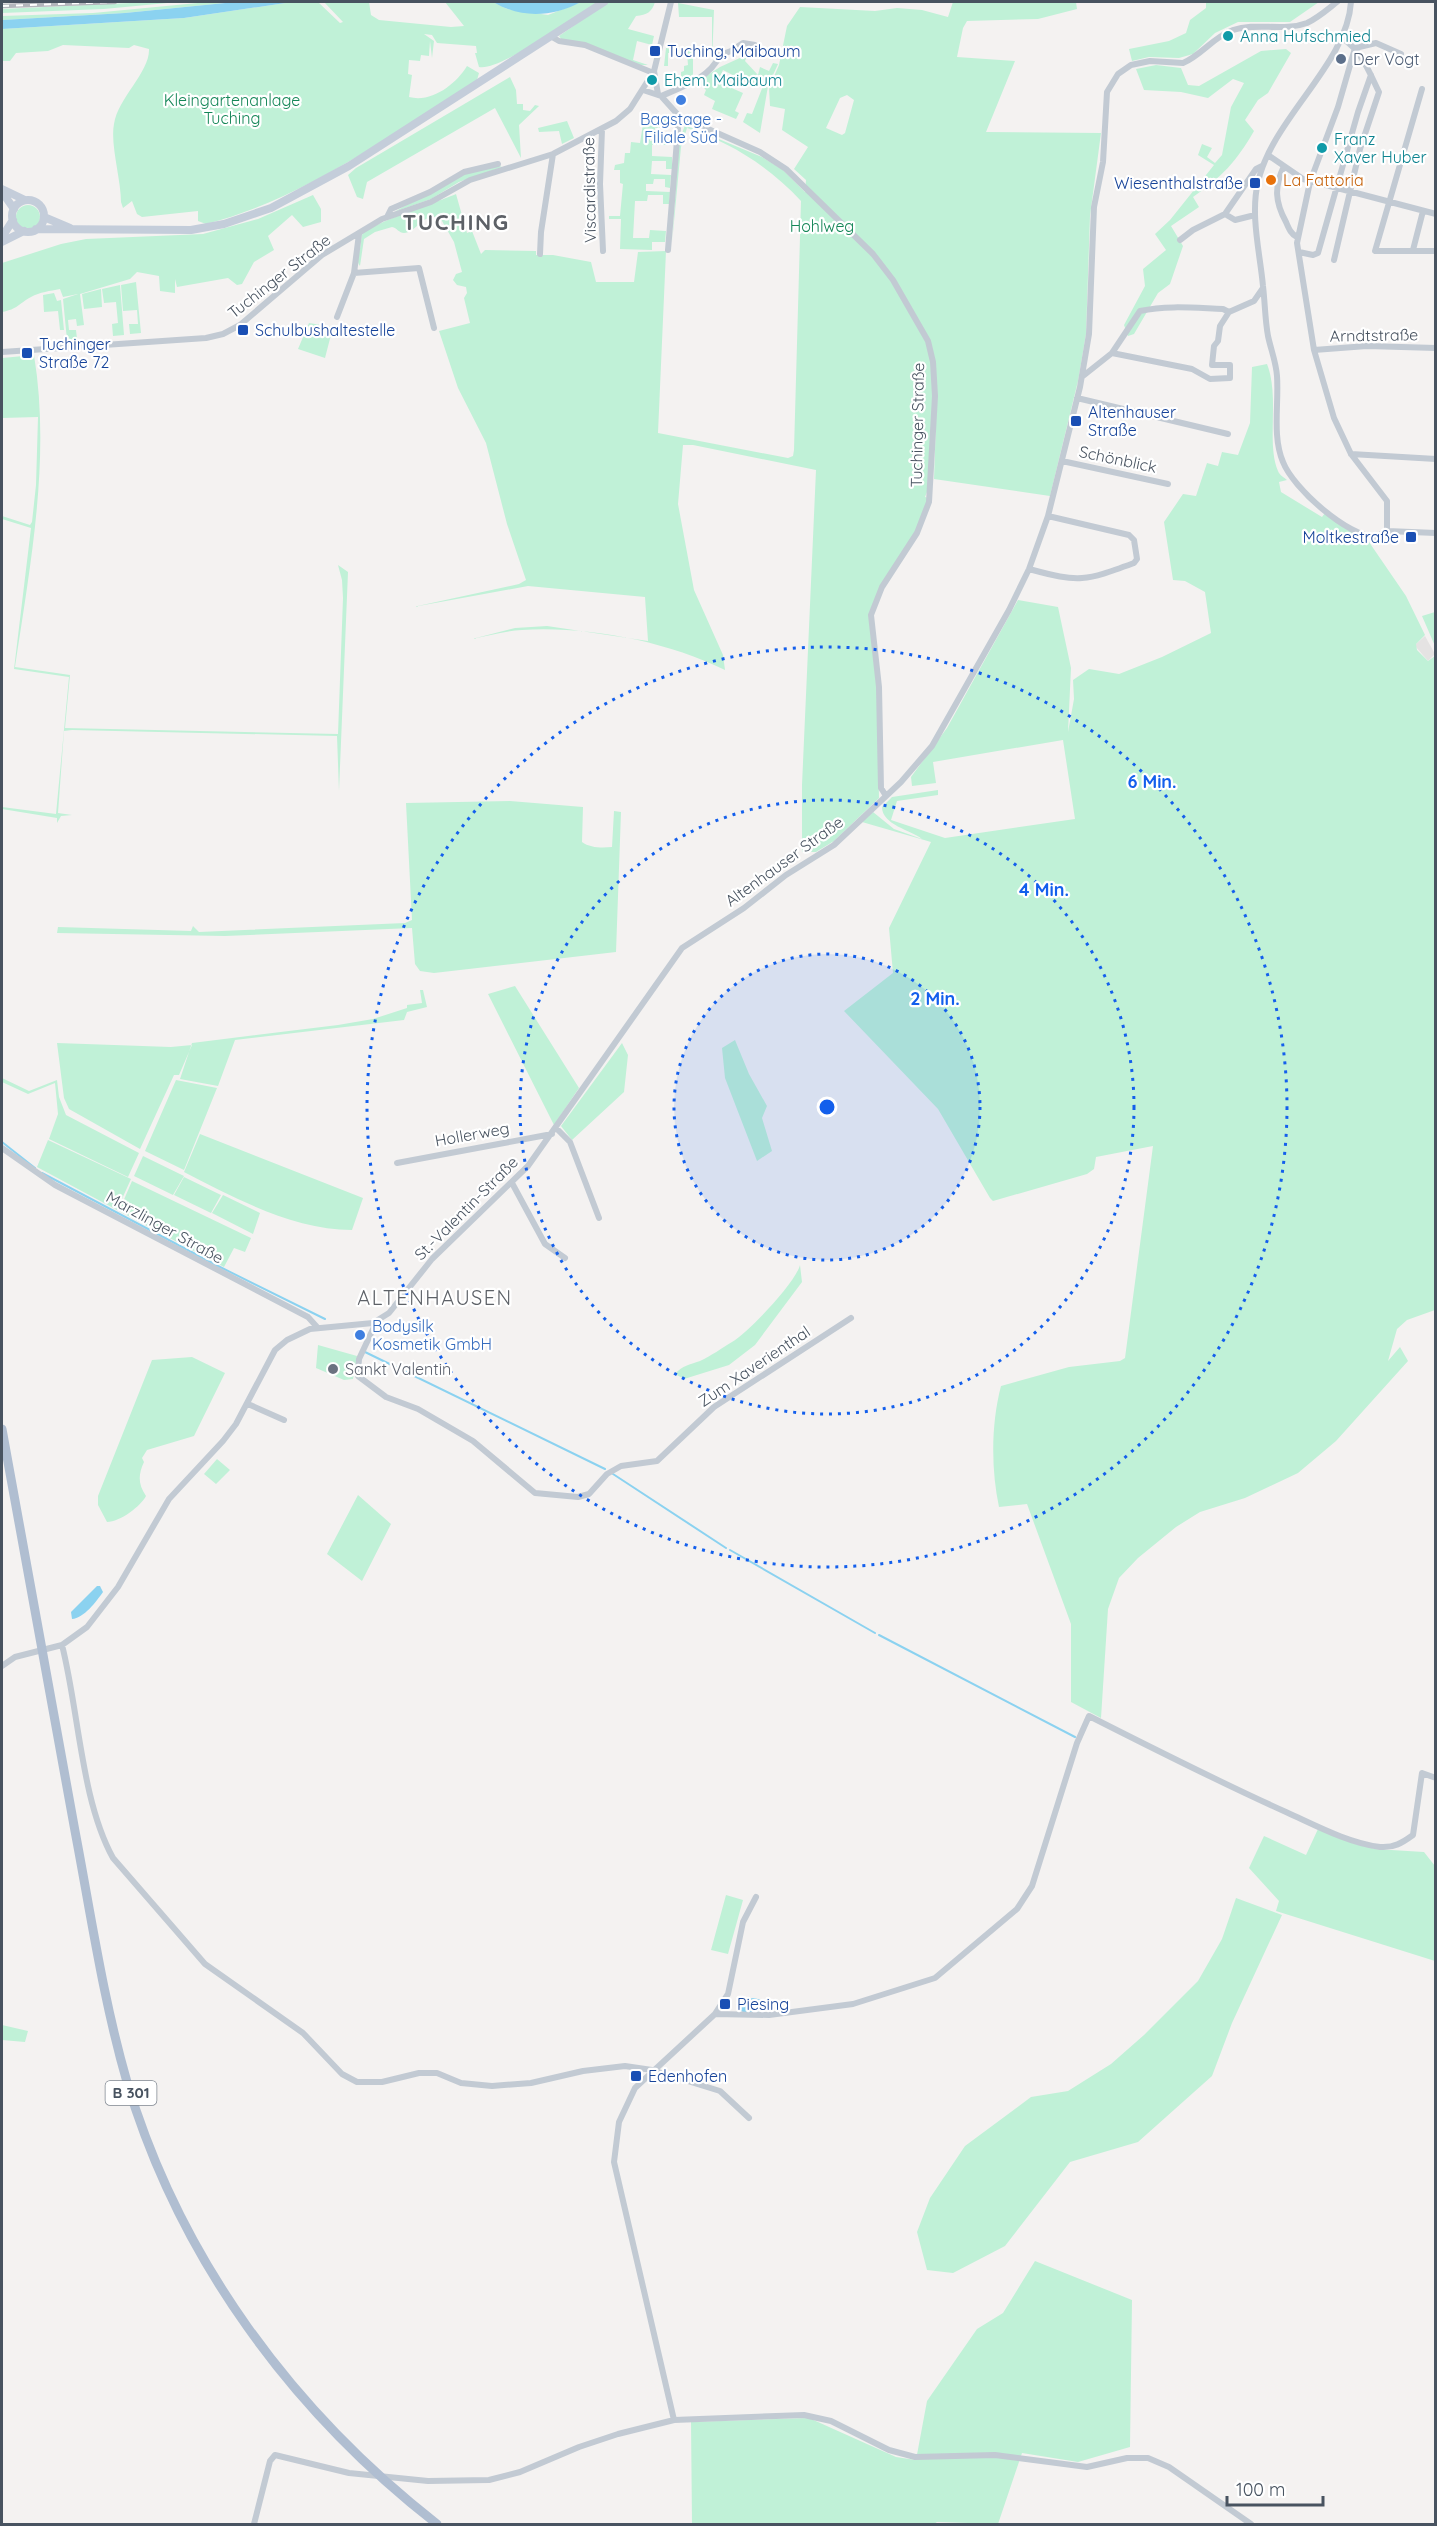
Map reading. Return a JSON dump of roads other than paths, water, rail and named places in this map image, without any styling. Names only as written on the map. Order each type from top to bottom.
[{"type":"main road","points":[[2,242],[24,231],[36,229],[70,228],[145,232],[191,230],[230,222],[271,208],[349,166],[604,2]]},
{"type":"main road","points":[[2,191],[37,202],[44,217],[70,228]]},
{"type":"main road","points":[[2,191],[14,209],[13,220],[2,237]]},
{"type":"main road","points":[[14,209],[25,200]]},
{"type":"main road","points":[[36,229],[44,217]]},
{"type":"main road","points":[[13,220],[24,231]]},
{"type":"main road","name":"B 301","points":[[2,1429],[99,1966],[122,2062],[140,2121],[180,2214],[226,2296],[262,2349],[302,2398],[364,2462],[437,2524]]},
{"type":"street","name":"Tuchinger Straße","points":[[2,352],[206,338],[223,334],[252,317],[322,255],[387,217],[431,202],[470,180],[554,154],[602,129],[630,109],[652,71],[671,2]]},
{"type":"street","name":"Altenhauser Straße","points":[[580,1095],[682,948],[744,909],[786,875],[834,845],[918,764],[939,736],[1009,610],[1029,569],[1048,516],[1082,376],[1089,334],[1094,207],[1103,162],[1104,108],[1107,92],[1115,77],[1125,68],[1139,62],[1186,62],[1215,38],[1239,28],[1303,24],[1337,2]]},
{"type":"street","points":[[1351,2],[1342,38],[1299,101],[1262,166],[1255,198],[1268,334],[1277,376],[1279,444],[1282,462],[1302,491],[1362,534],[1376,537],[1387,531],[1436,533]]},
{"type":"street","points":[[552,37],[559,41],[585,45],[652,71]]},
{"type":"street","points":[[1334,260],[1360,149],[1379,92],[1355,48],[1342,38]]},
{"type":"street","points":[[643,90],[659,95],[708,73],[715,66],[720,54],[731,51],[743,43],[755,45]]},
{"type":"street","points":[[1355,48],[1376,43],[1401,54]]},
{"type":"street","points":[[1355,48],[1338,106],[1310,182],[1297,237],[1314,350],[1334,418],[1352,454],[1387,501],[1387,531]]},
{"type":"street","name":"Tuchinger Straße","points":[[652,71],[659,95],[679,116],[764,155],[786,169],[873,254],[893,280],[928,341],[933,362],[935,396],[929,501],[917,533],[882,587],[872,615],[879,687],[881,788],[886,796]]},
{"type":"street","points":[[1299,252],[1313,255],[1318,253],[1335,188],[1371,75]]},
{"type":"street","points":[[1422,89],[1375,251],[1436,250]]},
{"type":"street","points":[[668,250],[679,116]]},
{"type":"street","name":"Viscardistraße","points":[[602,129],[600,184],[603,251]]},
{"type":"street","points":[[540,254],[541,232],[554,154]]},
{"type":"street","points":[[1268,155],[1298,177],[1310,182],[1436,214]]},
{"type":"street","name":"Tuchinger Straße","points":[[387,217],[391,209],[430,192],[464,172],[498,164]]},
{"type":"street","points":[[1180,240],[1225,214],[1256,169],[1262,166]]},
{"type":"street","points":[[1284,166],[1278,177],[1277,202],[1292,234],[1297,237]]},
{"type":"street","points":[[1413,250],[1423,211]]},
{"type":"street","points":[[1225,214],[1235,220],[1255,214]]},
{"type":"street","points":[[337,317],[354,273],[358,234]]},
{"type":"street","points":[[354,273],[419,268],[434,328]]},
{"type":"street","points":[[1112,353],[1192,369],[1210,379],[1230,378],[1230,365],[1212,365],[1214,346],[1218,341],[1220,327],[1228,312],[1254,301],[1264,287]]},
{"type":"street","points":[[1082,376],[1112,353],[1140,311],[1159,307],[1182,307],[1223,309],[1228,312]]},
{"type":"street","name":"Arndtstraße","points":[[1314,350],[1366,346],[1436,348]]},
{"type":"street","points":[[1077,399],[1228,434]]},
{"type":"street","points":[[1352,454],[1436,459]]},
{"type":"street","name":"Schönblick","points":[[1062,461],[1168,484]]},
{"type":"street","points":[[1029,569],[1059,577],[1084,579],[1134,563],[1137,559],[1134,540],[1129,535],[1048,516]]},
{"type":"street","name":"St.-Valentin-Straße","points":[[373,1323],[389,1313],[432,1259],[528,1167],[580,1095]]},
{"type":"street","points":[[554,1131],[570,1142],[599,1218]]},
{"type":"street","name":"Hollerweg","points":[[397,1163],[554,1131]]},
{"type":"street","name":"Marzlinger Straße","points":[[2,1148],[55,1185],[308,1317],[317,1327]]},
{"type":"street","points":[[512,1183],[545,1244],[565,1258]]},
{"type":"street","name":"Zum Xaverienthal","points":[[373,1323],[374,1327],[359,1359],[358,1376],[363,1381],[386,1397],[418,1409],[473,1441],[535,1493],[579,1497],[589,1494],[607,1474],[621,1466],[657,1461],[714,1407],[851,1318]]},
{"type":"street","points":[[2,1666],[15,1657],[62,1645],[87,1627],[111,1596],[165,1505],[223,1441],[248,1404],[275,1350],[297,1334],[317,1327],[373,1323]]},
{"type":"street","points":[[248,1404],[284,1420]]},
{"type":"street","points":[[62,1645],[71,1680],[91,1798],[102,1838],[113,1858],[205,1964],[303,2033],[342,2074],[357,2082],[382,2082],[419,2073],[437,2073],[461,2083],[492,2086],[531,2083],[583,2071],[625,2066],[652,2070],[720,2091],[749,2118]]},
{"type":"street","points":[[715,2014],[769,2015],[854,2004],[934,1978],[1017,1909],[1032,1886],[1077,1743],[1089,1716],[1227,1785],[1303,1820],[1364,1844],[1382,1847],[1398,1846],[1413,1835],[1422,1773],[1436,1778]]},
{"type":"street","points":[[674,2420],[614,2162],[619,2122],[625,2104],[641,2080],[715,2014],[728,1994],[743,1922],[756,1897]]},
{"type":"street","points":[[254,2524],[270,2461],[275,2455],[349,2473],[428,2481],[489,2480],[520,2472],[579,2447],[618,2434],[674,2420],[790,2415],[814,2416],[841,2425],[889,2450],[915,2457],[995,2455],[1087,2467],[1127,2458],[1148,2458],[1169,2467],[1251,2524]]},
{"type":"water","points":[[235,2],[292,2],[184,18],[2,29],[2,20],[125,13]]},
{"type":"water","points":[[493,2],[581,2],[559,11],[537,14],[515,11]]},
{"type":"water","points":[[97,1586],[100,1586],[103,1592],[97,1600],[85,1613],[72,1619],[71,1612]]},
{"type":"water","points":[[754,1998],[765,2001],[769,2010],[744,2013],[739,2009],[739,2005],[745,1999]]},
{"type":"waterway","points":[[2,1142],[35,1168]]},
{"type":"waterway","points":[[42,1173],[218,1266],[325,1319]]},
{"type":"waterway","points":[[365,1352],[605,1469]]},
{"type":"waterway","points":[[613,1474],[726,1548]]},
{"type":"waterway","points":[[730,1550],[875,1633]]},
{"type":"waterway","points":[[879,1635],[1075,1737]]},
{"type":"railway","points":[[2,6],[115,2]]},
{"type":"place","name":"Anna Hufschmied","points":[[1228,36]]},
{"type":"place","name":"Tuching, Maibaum","points":[[655,51]]},
{"type":"place","name":"Der Vogt","points":[[1341,59]]},
{"type":"place","name":"Ehem. Maibaum","points":[[652,80]]},
{"type":"place","name":"Bagstage - Filiale Süd","points":[[681,100]]},
{"type":"place","name":"Franz Xaver Huber","points":[[1322,148]]},
{"type":"place","name":"La Fattoria","points":[[1271,180]]},
{"type":"place","name":"Wiesenthalstraße","points":[[1255,183]]},
{"type":"place","name":"Schulbushaltestelle","points":[[243,330]]},
{"type":"place","name":"Tuchinger Straße 72","points":[[27,353]]},
{"type":"place","name":"Altenhauser Straße","points":[[1076,421]]},
{"type":"place","name":"Moltkestraße","points":[[1411,537]]},
{"type":"place","name":"Bodysilk Kosmetik GmbH","points":[[360,1335]]},
{"type":"place","name":"Sankt Valentin","points":[[333,1369]]},
{"type":"place","name":"Piesing","points":[[725,2004]]},
{"type":"place","name":"Edenhofen","points":[[636,2076]]},
{"type":"district","name":"TUCHING","points":[[456,222]]},
{"type":"district","name":"ALTENHAUSEN","points":[[435,1298]]},
{"type":"park label","name":"Kleingartenanlage Tuching","points":[[232,109]]},
{"type":"park label","name":"Hohlweg","points":[[822,226]]}]
